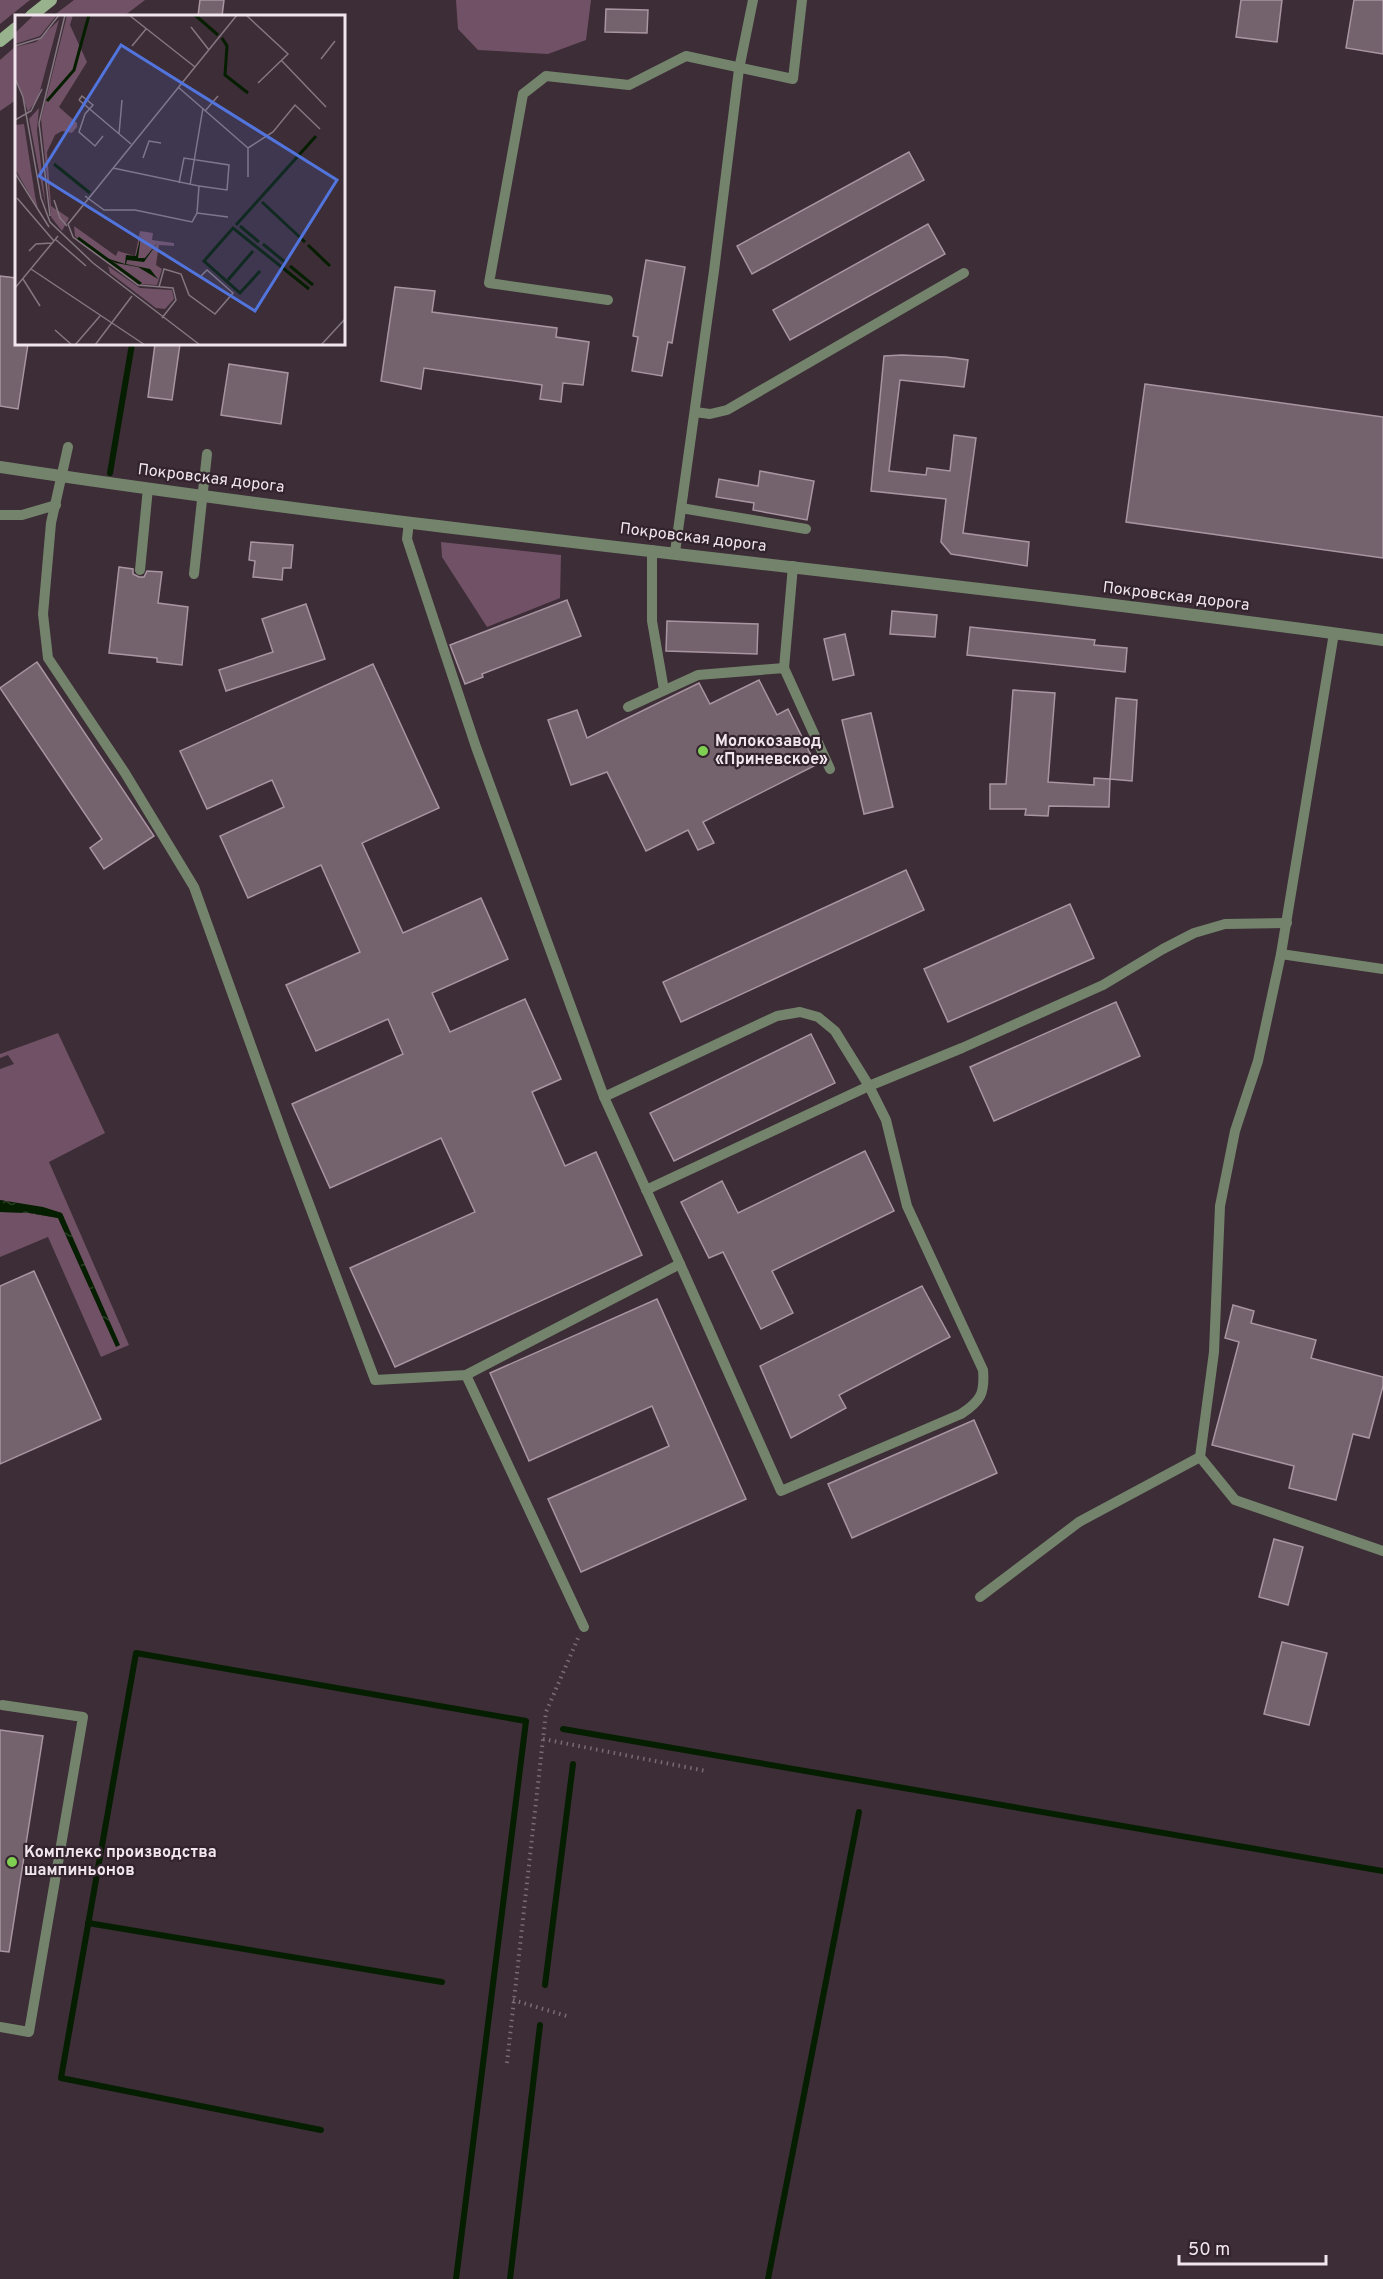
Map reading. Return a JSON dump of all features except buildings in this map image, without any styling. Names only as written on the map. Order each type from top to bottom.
[{"type":"main road","points":[[32,15],[51,0]]},
{"type":"main road","points":[[0,41],[15,29]]},
{"type":"street","name":"Покровская дорога","points":[[0,467],[408,522],[793,566],[1383,640]]},
{"type":"lane","points":[[675,552],[739,69],[753,0]]},
{"type":"lane","points":[[608,300],[489,283],[523,94],[546,76],[629,85],[686,56],[792,80],[802,0]]},
{"type":"lane","points":[[695,412],[710,414],[727,410],[964,273]]},
{"type":"lane","points":[[68,447],[51,523],[44,614],[48,658],[125,773],[194,887],[286,1143],[375,1380],[466,1375],[680,1264]]},
{"type":"lane","points":[[194,574],[207,454]]},
{"type":"lane","points":[[140,570],[148,488]]},
{"type":"lane","points":[[0,515],[22,515],[56,505]]},
{"type":"lane","points":[[681,508],[806,529]]},
{"type":"lane","points":[[408,522],[407,538],[472,736],[604,1097],[781,1491],[961,1414],[976,1404],[985,1387],[983,1370],[907,1206],[886,1120],[869,1086],[835,1031],[818,1017],[800,1012],[777,1016],[604,1097]]},
{"type":"lane","points":[[652,550],[652,621],[664,690]]},
{"type":"lane","points":[[793,566],[784,668],[830,769]]},
{"type":"lane","points":[[1334,633],[1281,954],[1258,1060],[1235,1131],[1220,1206],[1214,1352],[1200,1457],[1235,1500],[1383,1551]]},
{"type":"lane","points":[[628,707],[698,675],[784,668]]},
{"type":"lane","points":[[646,1190],[869,1086],[1103,986],[1194,933],[1225,924],[1287,923]]},
{"type":"lane","points":[[1281,954],[1383,969]]},
{"type":"lane","points":[[466,1375],[584,1627]]},
{"type":"lane","points":[[980,1597],[1079,1522],[1200,1457]]},
{"type":"lane","points":[[0,2027],[29,2032],[82,1717],[2,1705]]},
{"type":"path","points":[[507,2062],[546,1712],[584,1627]]},
{"type":"path","points":[[543,1739],[706,1772]]},
{"type":"path","points":[[513,2000],[570,2017]]},
{"type":"shaded area","points":[[0,0],[30,0],[0,24]]},
{"type":"shaded area","points":[[74,0],[145,0],[125,15],[54,15]]},
{"type":"shaded area","points":[[456,0],[591,0],[586,40],[548,54],[478,50],[458,29]]},
{"type":"shaded area","points":[[15,47],[15,101],[0,111],[0,60]]},
{"type":"shaded area","points":[[441,542],[561,555],[560,598],[487,627],[442,557]]},
{"type":"shaded area","points":[[58,1033],[105,1133],[49,1162],[129,1345],[101,1357],[48,1237],[0,1257],[0,1212],[29,1213],[58,1218],[116,1347],[62,1213],[0,1200],[0,1069],[14,1064],[8,1055],[0,1058],[0,1054]]},
{"type":"water","points":[[0,1200],[43,1207],[62,1213],[120,1345],[116,1347],[58,1218],[29,1213],[0,1212]]},
{"type":"waterway","points":[[110,473],[132,345]]},
{"type":"waterway","points":[[321,2130],[61,2078],[136,1653],[526,1721],[456,2279]]},
{"type":"waterway","points":[[563,1729],[1383,1871]]},
{"type":"waterway","points":[[545,1985],[573,1764]]},
{"type":"waterway","points":[[768,2279],[859,1812]]},
{"type":"waterway","points":[[88,1923],[442,1982]]},
{"type":"waterway","points":[[510,2279],[540,2025]]},
{"type":"place","name":"Молокозавод «Приневское»","points":[[703,751]]},
{"type":"place","name":"Комплекс производства шампиньонов","points":[[12,1862]]}]
